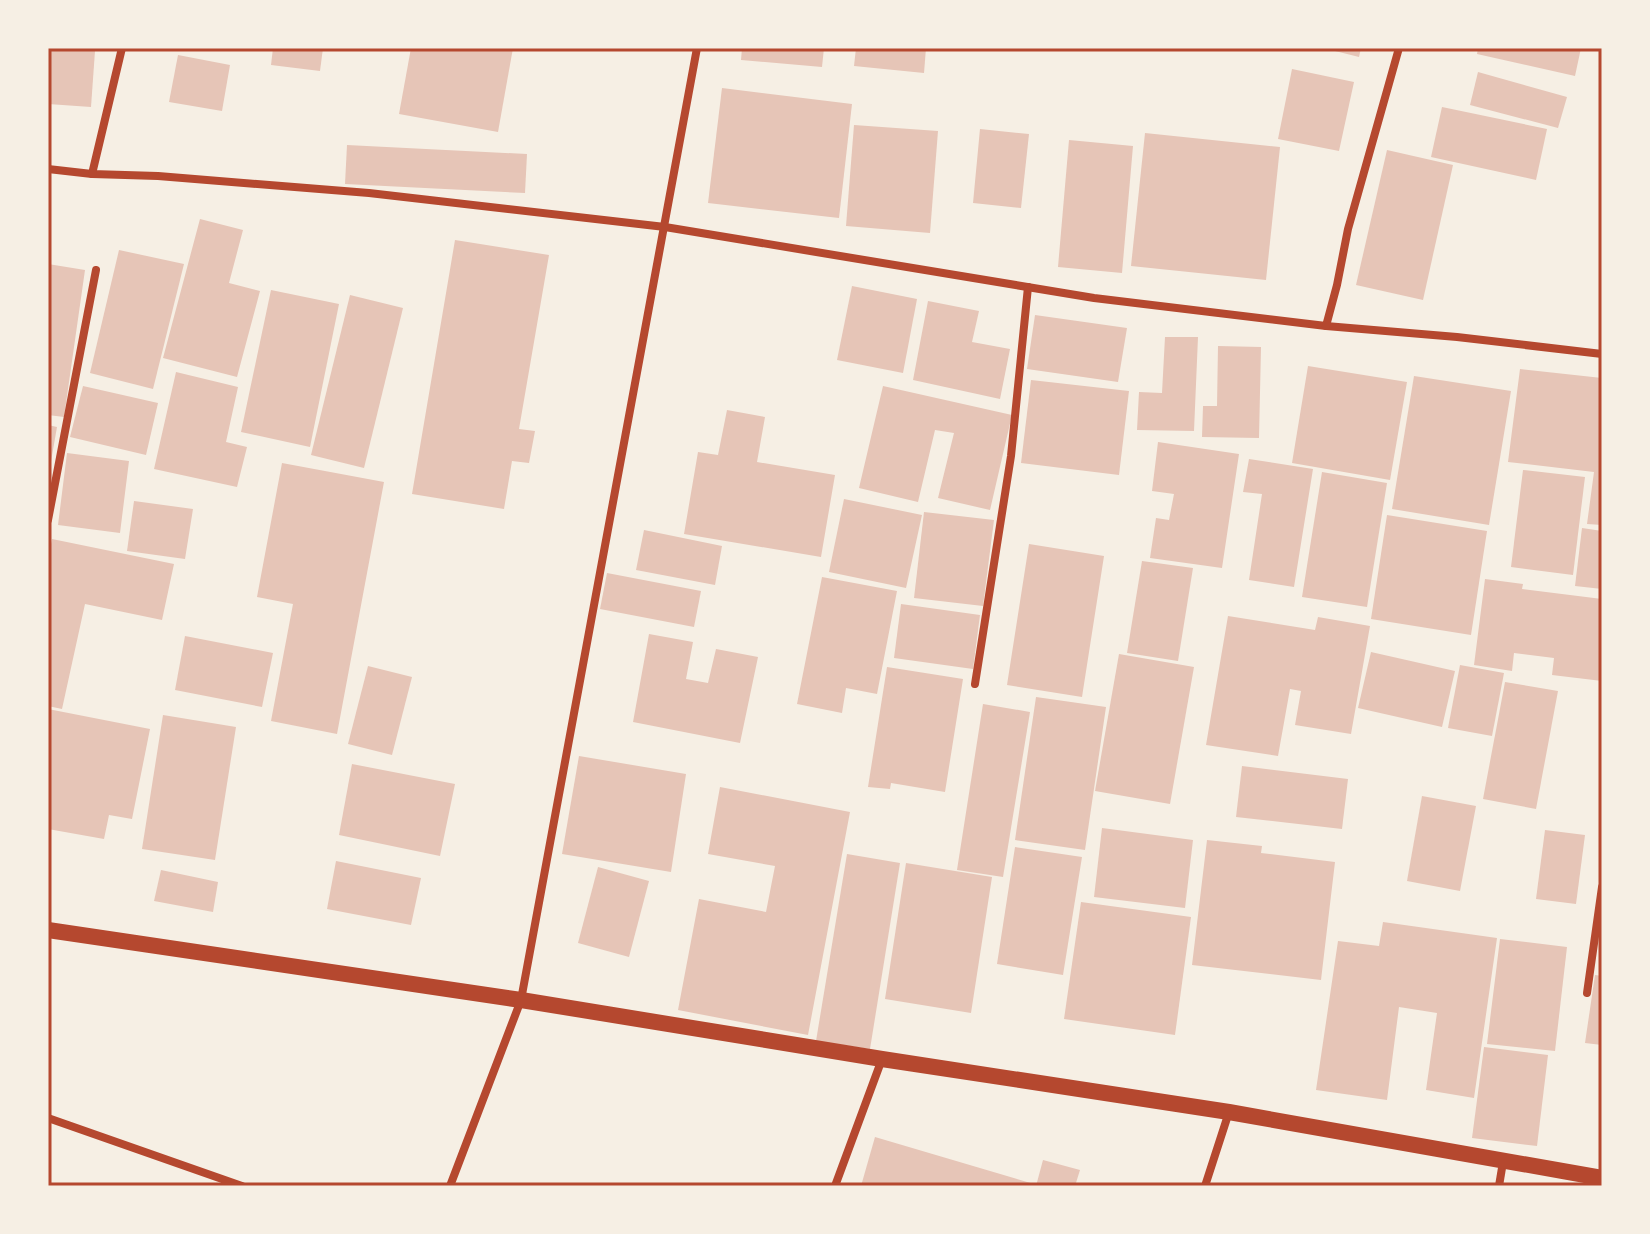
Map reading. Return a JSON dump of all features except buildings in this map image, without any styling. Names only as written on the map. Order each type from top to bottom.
[{"type":"main road","points":[[48,930],[521,1000],[1229,1112],[1602,1178]]},
{"type":"street","points":[[92,174],[122,48]]},
{"type":"street","points":[[450,1186],[521,1000],[697,48]]},
{"type":"street","points":[[1326,326],[1348,229],[1399,48]]},
{"type":"street","points":[[48,169],[369,193],[665,227],[1094,298],[1326,326],[1602,354]]},
{"type":"street","points":[[48,520],[96,270]]},
{"type":"street","points":[[975,684],[1011,456],[1028,287]]},
{"type":"street","points":[[1587,993],[1602,887]]},
{"type":"street","points":[[835,1186],[882,1059]]},
{"type":"street","points":[[1205,1186],[1229,1112]]},
{"type":"street","points":[[48,1118],[242,1186]]},
{"type":"street","points":[[1499,1186],[1503,1162]]}]
